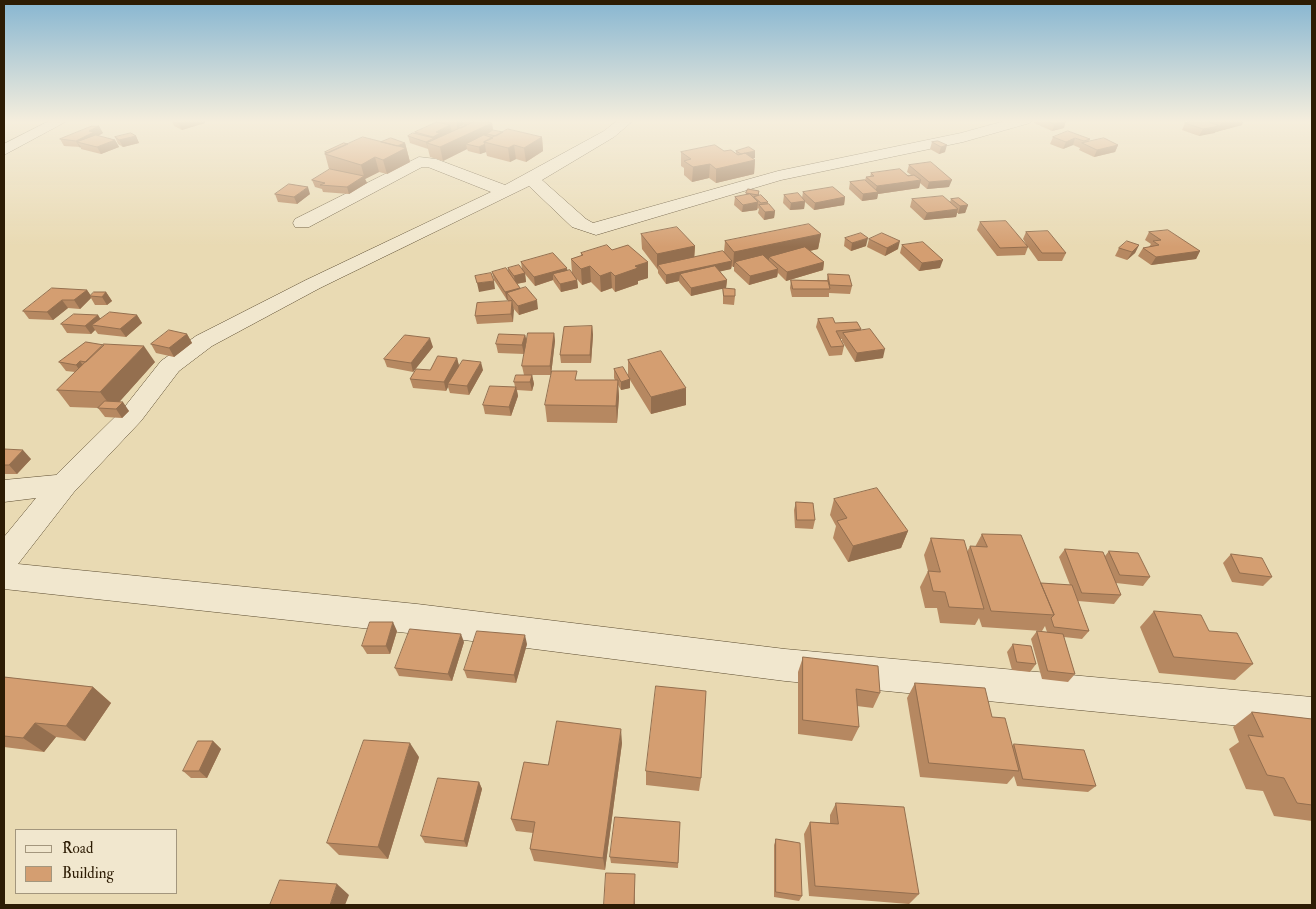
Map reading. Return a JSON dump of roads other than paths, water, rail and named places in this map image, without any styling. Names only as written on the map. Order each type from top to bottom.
[{"type":"street","points":[[302,224],[418,162]]},
{"type":"street","points":[[431,162],[505,191]]},
{"type":"street","points":[[4,559],[64,485],[132,415],[170,366],[204,341],[313,284],[531,179],[560,162]]},
{"type":"street","points":[[531,179],[579,223],[587,228],[596,229],[770,178],[843,162]]},
{"type":"street","points":[[4,491],[64,485]]},
{"type":"street","points":[[4,576],[416,619],[785,665],[1312,715]]}]
